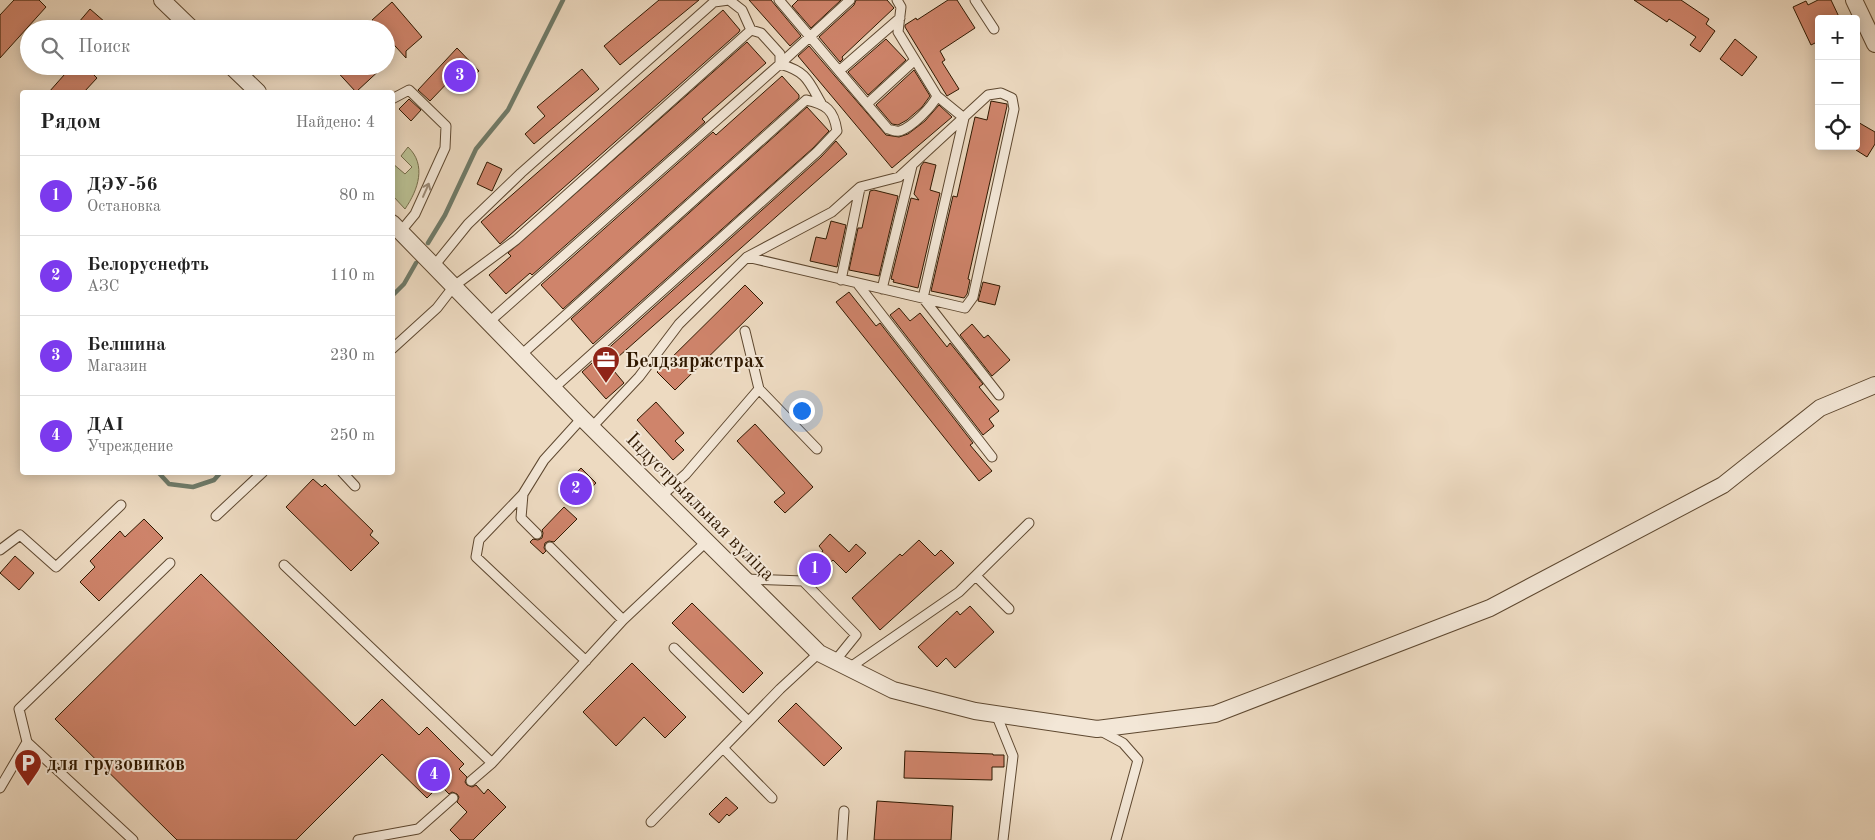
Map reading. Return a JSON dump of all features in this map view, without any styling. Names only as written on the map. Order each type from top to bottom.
[{"type":"street","points":[[162,0],[183,20]]},
{"type":"street","points":[[1854,0],[1875,44]]},
{"type":"street","points":[[240,75],[256,90]]},
{"type":"street","name":"Індустрыяльная вуліца","points":[[396,227],[587,423],[819,653],[893,690],[975,711],[1097,728],[1215,714],[1490,608],[1723,485],[1820,408],[1875,385]]},
{"type":"lane","points":[[434,266],[468,224],[521,173],[714,2],[729,0],[742,10],[751,30]]},
{"type":"lane","points":[[489,322],[850,0]]},
{"type":"lane","points":[[897,0],[902,7],[898,32],[937,96],[964,118]]},
{"type":"lane","points":[[975,0],[994,29]]},
{"type":"lane","points":[[781,1],[888,129],[898,132],[908,127],[934,104],[937,96]]},
{"type":"lane","points":[[839,70],[900,18]]},
{"type":"lane","points":[[751,30],[761,32],[780,54],[780,64]]},
{"type":"lane","points":[[395,347],[437,308],[454,286],[516,240],[751,30]]},
{"type":"lane","points":[[867,104],[915,60]]},
{"type":"lane","points":[[554,388],[817,152],[837,131],[834,116],[821,103],[808,79],[796,69],[780,64]]},
{"type":"lane","points":[[395,97],[409,90],[446,126],[444,148],[415,214],[396,227]]},
{"type":"lane","points":[[586,661],[476,557],[479,540],[523,494],[544,460],[639,378],[679,324],[748,257],[832,212],[860,187],[899,177],[988,95],[1000,93],[1012,98],[1014,109],[973,297],[965,308],[748,257]]},
{"type":"lane","points":[[521,355],[806,100],[821,103]]},
{"type":"lane","points":[[923,298],[964,118]]},
{"type":"lane","points":[[882,289],[912,166]]},
{"type":"lane","points":[[841,280],[860,187]]},
{"type":"lane","points":[[857,283],[992,457]]},
{"type":"lane","points":[[923,298],[999,395]]},
{"type":"lane","points":[[745,331],[759,389],[818,450]]},
{"type":"lane","points":[[661,496],[686,474],[759,389]]},
{"type":"lane","points":[[216,516],[260,475]]},
{"type":"lane","points":[[345,475],[355,486]]},
{"type":"lane","points":[[523,494],[521,518],[537,534]]},
{"type":"lane","points":[[0,550],[20,535],[56,567],[121,505]]},
{"type":"lane","points":[[842,664],[959,592],[1029,523]]},
{"type":"lane","points":[[471,781],[492,763],[623,620],[706,542]]},
{"type":"lane","points":[[550,547],[623,620]]},
{"type":"lane","points":[[133,840],[27,742],[19,709],[170,562]]},
{"type":"lane","points":[[284,565],[492,763]]},
{"type":"lane","points":[[976,576],[1009,609]]},
{"type":"lane","points":[[743,578],[803,581],[856,635],[842,664]]},
{"type":"lane","points":[[674,648],[748,721]]},
{"type":"lane","points":[[651,822],[748,721],[819,653]]},
{"type":"lane","points":[[996,714],[1013,756],[1003,840]]},
{"type":"lane","points":[[1097,728],[1123,743],[1138,760],[1116,840]]},
{"type":"lane","points":[[0,788],[27,742]]},
{"type":"lane","points":[[723,748],[772,798]]},
{"type":"lane","points":[[358,840],[418,829],[453,798]]},
{"type":"lane","points":[[842,840],[844,811]]},
{"type":"green space","points":[[408,147],[414,154],[419,170],[417,186],[405,209],[395,198],[395,166],[405,174],[412,167],[401,156]]},
{"type":"building","points":[[14,0],[39,0],[46,7],[34,20],[20,20],[20,36],[0,58],[0,15]]},
{"type":"building","points":[[659,0],[699,0],[620,65],[604,46]]},
{"type":"building","points":[[749,0],[771,0],[801,36],[790,46]]},
{"type":"building","points":[[798,0],[841,0],[811,28],[792,6]]},
{"type":"building","points":[[856,0],[887,0],[894,8],[842,57],[843,59],[840,62],[819,37],[854,5]]},
{"type":"building","points":[[948,0],[957,0],[975,28],[940,51],[945,60],[942,62],[959,89],[947,96],[905,25],[916,18],[917,20]]},
{"type":"building","points":[[1634,0],[1681,0],[1709,19],[1706,24],[1715,31],[1700,52],[1690,45],[1696,37],[1669,19],[1667,22]]},
{"type":"building","points":[[1818,0],[1831,0],[1838,15],[1815,15],[1815,43],[1811,45],[1793,7],[1806,1],[1808,5]]},
{"type":"building","points":[[392,2],[422,37],[406,51],[406,58],[395,46],[395,20],[372,20]]},
{"type":"building","points":[[90,9],[103,20],[81,20]]},
{"type":"building","points":[[723,10],[740,30],[739,32],[500,244],[481,222]]},
{"type":"building","points":[[886,39],[906,60],[868,95],[848,72]]},
{"type":"building","points":[[1735,39],[1757,57],[1742,76],[1720,59]]},
{"type":"building","points":[[747,42],[766,63],[702,119],[705,122],[532,275],[530,273],[506,294],[489,275],[511,256],[508,253]]},
{"type":"building","points":[[809,46],[886,135],[899,137],[908,134],[925,121],[939,105],[952,117],[892,168],[798,56]]},
{"type":"building","points":[[457,48],[479,71],[464,86],[454,76],[430,101],[418,90]]},
{"type":"building","points":[[582,69],[599,89],[534,144],[525,134],[545,116],[537,107]]},
{"type":"building","points":[[914,70],[930,96],[922,107],[907,120],[898,125],[892,124],[876,105]]},
{"type":"building","points":[[64,75],[94,75],[97,78],[86,90],[51,90]]},
{"type":"building","points":[[340,75],[374,75],[358,90],[354,90]]},
{"type":"building","points":[[782,76],[799,95],[799,98],[563,309],[541,285],[713,132],[716,135]]},
{"type":"building","points":[[409,99],[421,110],[411,121],[399,109]]},
{"type":"building","points":[[991,101],[1007,104],[1007,106],[968,279],[970,280],[967,294],[964,298],[931,291],[953,196],[957,197],[975,117],[987,120]]},
{"type":"building","points":[[807,107],[829,131],[813,148],[593,344],[571,319]]},
{"type":"building","points":[[1860,123],[1875,132],[1875,144],[1867,157],[1856,150],[1860,150]]},
{"type":"building","points":[[836,141],[847,154],[609,365],[624,383],[606,399],[582,372],[821,157]]},
{"type":"building","points":[[487,162],[502,169],[492,191],[477,184]]},
{"type":"building","points":[[924,162],[936,165],[930,190],[940,193],[918,288],[893,282],[894,280],[891,279],[911,198],[919,200],[914,194],[921,166]]},
{"type":"building","points":[[874,190],[898,196],[879,276],[849,270],[858,228],[862,228],[870,191]]},
{"type":"building","points":[[831,221],[846,225],[837,267],[810,261],[816,237],[826,239]]},
{"type":"building","points":[[983,282],[1000,286],[995,305],[978,301]]},
{"type":"building","points":[[745,285],[763,303],[675,390],[657,372]]},
{"type":"building","points":[[849,292],[876,326],[880,323],[973,443],[970,445],[992,471],[979,481],[836,302]]},
{"type":"building","points":[[899,308],[910,321],[920,313],[947,347],[950,343],[983,384],[979,387],[999,411],[989,419],[994,426],[983,435],[890,315]]},
{"type":"building","points":[[972,324],[984,338],[988,335],[1010,360],[992,376],[960,335]]},
{"type":"building","points":[[656,402],[684,433],[675,441],[684,450],[673,460],[637,420]]},
{"type":"building","points":[[755,424],[813,487],[785,513],[774,502],[785,493],[737,441]]},
{"type":"building","points":[[581,468],[596,483],[575,505],[560,490]]},
{"type":"building","points":[[313,479],[322,487],[325,484],[373,531],[370,535],[379,543],[351,571],[286,507]]},
{"type":"building","points":[[564,507],[577,519],[554,542],[549,541],[545,543],[544,548],[546,551],[543,554],[530,542],[533,539],[538,540],[542,538],[542,530]]},
{"type":"building","points":[[144,519],[163,538],[99,601],[80,582],[95,567],[90,561],[120,531],[125,537]]},
{"type":"building","points":[[830,534],[849,552],[856,544],[866,553],[846,573],[833,560],[825,568],[815,558],[823,551],[819,546]]},
{"type":"building","points":[[919,540],[935,556],[941,550],[954,563],[880,630],[852,598],[900,554],[902,556]]},
{"type":"building","points":[[15,556],[34,573],[19,590],[0,573]]},
{"type":"building","points":[[201,574],[355,726],[382,699],[419,735],[427,727],[464,764],[459,769],[467,777],[465,782],[467,785],[472,787],[476,785],[484,794],[488,789],[506,807],[473,840],[460,840],[450,830],[467,812],[457,802],[459,797],[457,794],[452,792],[449,794],[440,785],[427,798],[382,754],[296,840],[177,840],[55,719]]},
{"type":"building","points":[[692,603],[763,673],[743,693],[672,623]]},
{"type":"building","points":[[970,606],[994,632],[955,668],[946,658],[937,667],[918,647],[957,611],[960,615]]},
{"type":"building","points":[[632,663],[686,717],[665,738],[644,717],[616,746],[583,712]]},
{"type":"building","points":[[796,703],[842,748],[824,766],[778,721]]},
{"type":"building","points":[[905,751],[1004,755],[1004,767],[992,767],[992,780],[904,778]]},
{"type":"building","points":[[726,797],[738,808],[729,816],[727,814],[719,823],[709,814]]},
{"type":"building","points":[[877,801],[953,806],[951,840],[874,840]]},
{"type":"waterway","points":[[428,243],[445,215],[476,149],[508,110],[563,0]]},
{"type":"waterway","points":[[395,293],[404,284],[416,263]]},
{"type":"waterway","points":[[161,475],[169,484],[193,487],[214,480],[218,475]]},
{"type":"place","name":"Белшина","points":[[460,76]]},
{"type":"place","name":"Белдзяржстрах","points":[[606,384]]},
{"type":"place","name":"Белоруснефть","points":[[576,489]]},
{"type":"place","name":"ДЭУ-56","points":[[815,569]]},
{"type":"place","name":"ДАІ","points":[[434,775]]},
{"type":"place","name":"для грузовиков","points":[[28,787]]}]
